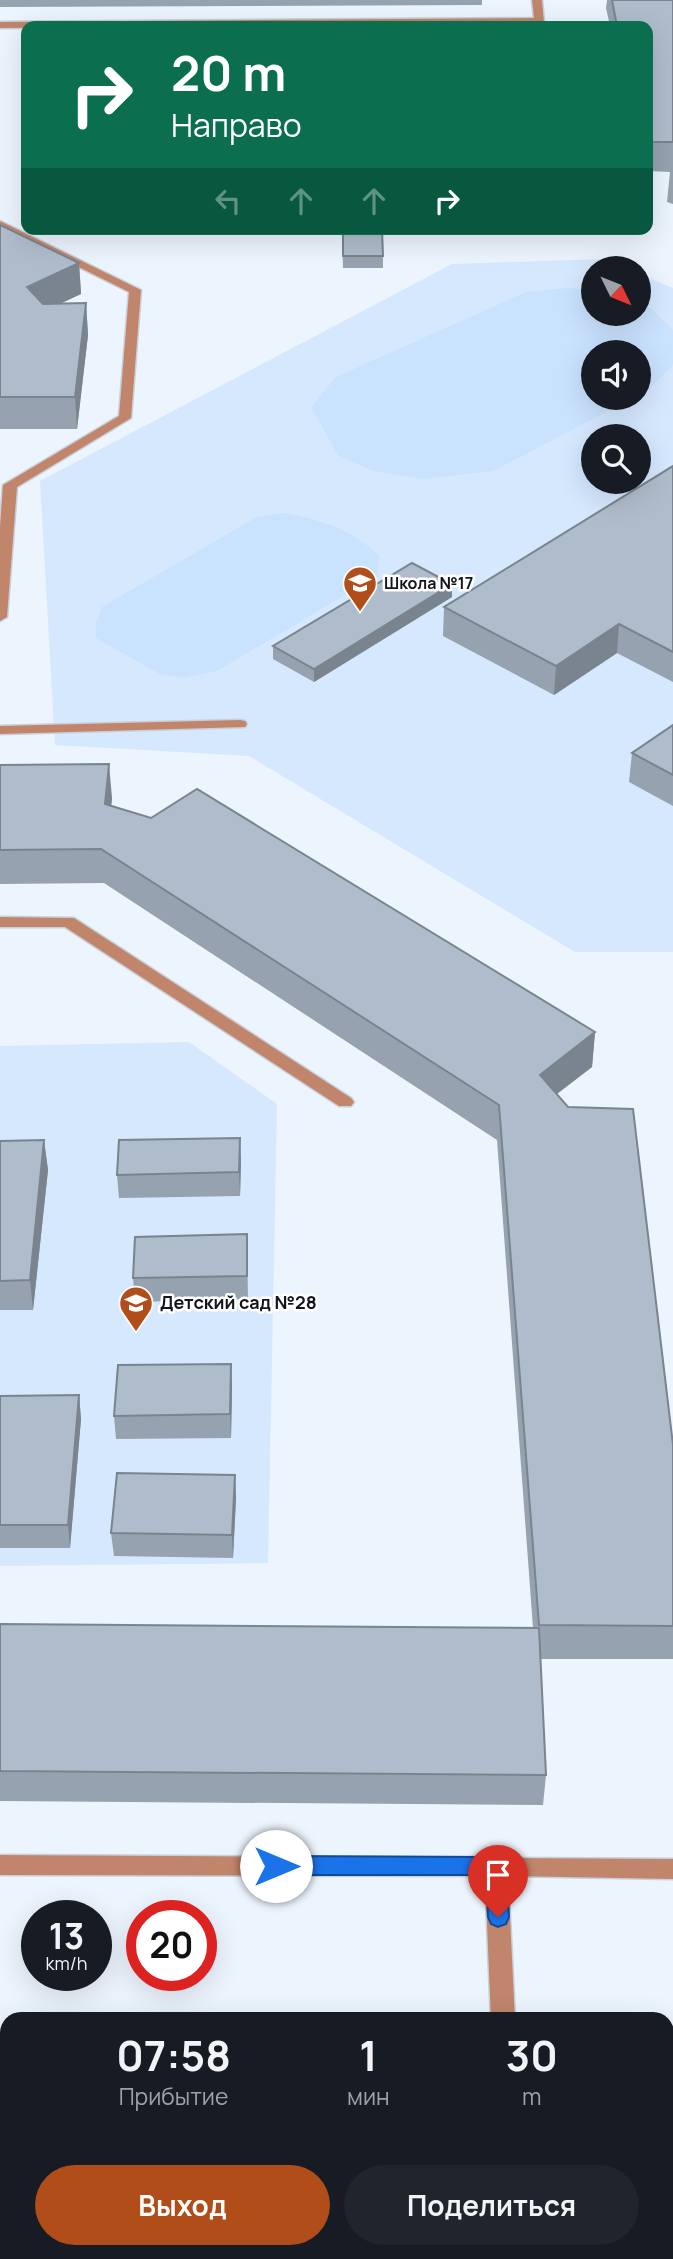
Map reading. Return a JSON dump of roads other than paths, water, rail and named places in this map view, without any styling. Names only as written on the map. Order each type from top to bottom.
[{"type":"lane","points":[[537,0],[540,21]]},
{"type":"lane","points":[[0,25],[21,25]]},
{"type":"lane","points":[[0,224],[21,234]]},
{"type":"lane","points":[[0,617],[10,485],[125,418],[135,290],[22,235]]},
{"type":"lane","points":[[0,730],[240,724]]},
{"type":"lane","points":[[0,922],[68,922],[345,1102]]},
{"type":"lane","points":[[0,1865],[673,1868]]},
{"type":"lane","points":[[496,1866],[503,2012]]},
{"type":"place","name":"Школа №17","points":[[360,613]]},
{"type":"place","name":"Детский сад №28","points":[[136,1333]]}]
